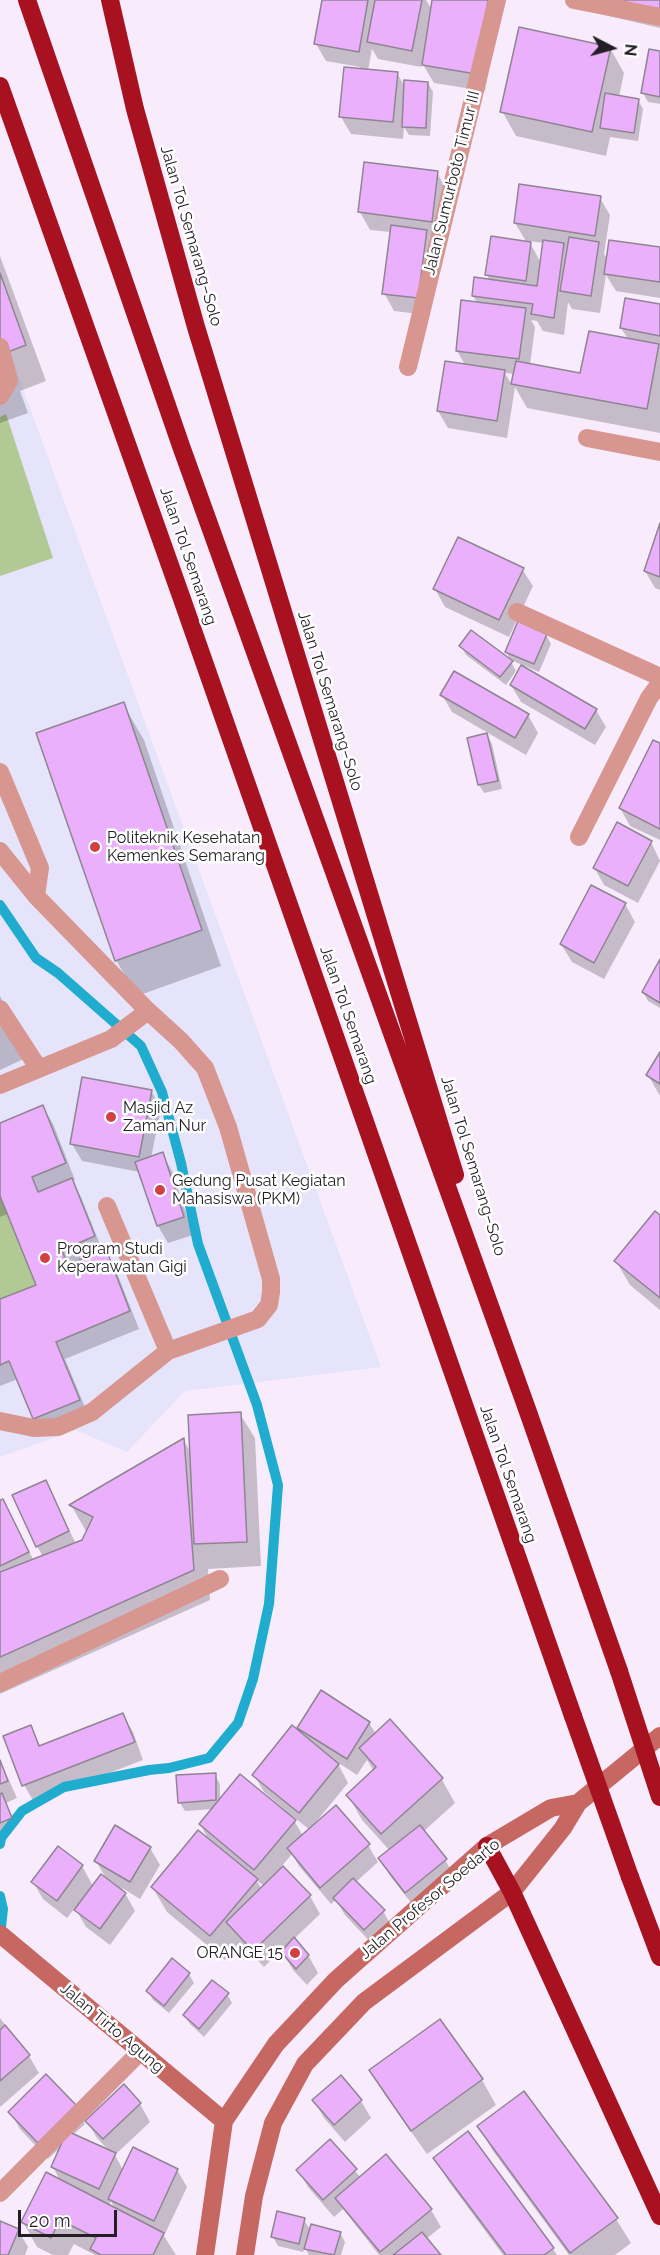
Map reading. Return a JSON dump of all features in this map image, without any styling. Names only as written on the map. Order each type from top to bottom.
[{"type":"highway","name":"Jalan Tol Semarang","points":[[27,0],[181,446],[527,1409],[619,1671],[660,1797]]},
{"type":"highway","name":"Jalan Tol Semarang–Solo","points":[[110,0],[135,109],[196,327],[527,1409]]},
{"type":"highway","name":"Jalan Tol Semarang","points":[[0,86],[573,1716],[660,1957]]},
{"type":"highway","points":[[488,1846],[512,1892],[631,2148],[660,2216]]},
{"type":"main road","points":[[246,2255],[254,2196],[273,2123],[305,2064],[364,2001],[512,1892],[563,1828],[578,1803],[660,1737]]},
{"type":"main road","name":"Jalan Profesor Soedarto","points":[[205,2255],[224,2121],[276,2044],[336,1980],[488,1846],[552,1808],[578,1803]]},
{"type":"main road","name":"Jalan Tirto Agung","points":[[7,1939],[224,2121]]},
{"type":"street","name":"Jalan Sumurboto Timur III","points":[[408,367],[497,0]]},
{"type":"street","points":[[573,0],[660,17]]},
{"type":"street","points":[[0,347],[9,381],[0,396]]},
{"type":"street","points":[[587,438],[660,452]]},
{"type":"street","points":[[517,612],[660,677]]},
{"type":"street","points":[[579,837],[649,698],[660,683]]},
{"type":"street","points":[[0,772],[40,868],[36,896]]},
{"type":"street","points":[[0,851],[36,896],[141,1016],[181,1041],[205,1068],[228,1127],[271,1279],[269,1305],[258,1319],[168,1350],[92,1412],[58,1427],[34,1428],[0,1420]]},
{"type":"street","points":[[0,1009],[39,1069]]},
{"type":"street","points":[[0,1085],[111,1039],[141,1016]]},
{"type":"street","points":[[107,1206],[168,1350]]},
{"type":"street","points":[[0,1683],[220,1579]]},
{"type":"street","points":[[0,2193],[140,2052]]},
{"type":"shaded area","name":"Politeknik Kesehatan Kemenkes Semarang","points":[[0,326],[381,1367],[185,1391],[127,1452],[76,1430],[0,1457]]},
{"type":"green space","points":[[6,414],[53,558],[0,576],[0,417]]},
{"type":"green space","points":[[0,1196],[36,1285],[0,1299]]},
{"type":"building","points":[[322,0],[368,0],[359,52],[314,44]]},
{"type":"building","points":[[375,0],[422,0],[412,51],[367,42]]},
{"type":"building","points":[[432,0],[488,0],[476,74],[422,65]]},
{"type":"building","points":[[602,0],[660,0],[660,8],[659,13]]},
{"type":"building","points":[[519,27],[611,47],[592,132],[500,112]]},
{"type":"building","points":[[649,49],[660,51],[660,97],[641,93]]},
{"type":"building","points":[[344,67],[398,72],[393,122],[339,117]]},
{"type":"building","points":[[404,80],[428,82],[426,128],[402,127]]},
{"type":"building","points":[[605,93],[639,99],[634,133],[600,128]]},
{"type":"building","points":[[364,162],[438,171],[432,222],[358,212]]},
{"type":"building","points":[[519,184],[601,196],[595,236],[514,223]]},
{"type":"building","points":[[391,225],[427,230],[418,298],[382,294]]},
{"type":"building","points":[[491,236],[531,242],[526,281],[485,275]]},
{"type":"building","points":[[569,237],[599,242],[591,296],[560,291]]},
{"type":"building","points":[[543,240],[564,243],[554,318],[531,314],[533,304],[472,296],[474,277],[537,286]]},
{"type":"building","points":[[609,240],[660,247],[660,282],[604,274]]},
{"type":"building","points":[[0,273],[26,345],[0,355]]},
{"type":"building","points":[[625,298],[660,304],[660,336],[620,328]]},
{"type":"building","points":[[461,300],[526,308],[519,359],[456,351]]},
{"type":"building","points":[[589,331],[659,344],[647,409],[511,384],[516,361],[580,373]]},
{"type":"building","points":[[445,361],[505,370],[497,421],[437,411]]},
{"type":"building","points":[[660,523],[660,577],[644,571]]},
{"type":"building","points":[[458,537],[524,568],[499,620],[433,589]]},
{"type":"building","points":[[518,621],[547,634],[534,664],[505,652]]},
{"type":"building","points":[[471,630],[513,661],[500,677],[459,646]]},
{"type":"building","points":[[521,665],[597,709],[585,729],[510,685]]},
{"type":"building","points":[[454,671],[529,714],[515,738],[440,695]]},
{"type":"building","points":[[124,702],[202,930],[115,961],[36,733]]},
{"type":"building","points":[[487,733],[498,781],[478,785],[467,738]]},
{"type":"building","points":[[653,740],[660,743],[660,829],[619,808]]},
{"type":"building","points":[[617,822],[652,841],[628,886],[593,868]]},
{"type":"building","points":[[591,885],[626,903],[594,963],[560,944]]},
{"type":"building","points":[[660,959],[660,1003],[642,992]]},
{"type":"building","points":[[660,1052],[660,1084],[646,1075]]},
{"type":"building","name":"Masjid Az Zaman Nur","points":[[82,1077],[152,1090],[139,1157],[70,1144]]},
{"type":"building","name":"Program Studi Keperawatan Gigi","points":[[43,1105],[66,1163],[32,1177],[38,1192],[72,1178],[95,1236],[62,1250],[67,1265],[106,1249],[130,1311],[56,1342],[80,1400],[33,1419],[9,1361],[0,1365],[0,1299],[36,1285],[0,1196],[0,1123]]},
{"type":"building","name":"Gedung Pusat Kegiatan Mahasiswa (PKM)","points":[[163,1152],[184,1217],[157,1226],[135,1162]]},
{"type":"building","points":[[655,1211],[660,1215],[660,1298],[614,1261]]},
{"type":"building","points":[[241,1412],[247,1542],[194,1544],[188,1415]]},
{"type":"building","points":[[184,1438],[194,1570],[0,1657],[0,1572],[82,1540],[93,1517],[69,1505]]},
{"type":"building","points":[[46,1480],[69,1531],[36,1547],[12,1495]]},
{"type":"building","points":[[3,1499],[29,1552],[0,1566],[0,1500]]},
{"type":"building","points":[[321,1690],[370,1722],[347,1759],[297,1728]]},
{"type":"building","points":[[123,1713],[135,1742],[22,1786],[3,1736],[31,1725],[39,1746]]},
{"type":"building","points":[[390,1719],[443,1778],[381,1834],[346,1795],[376,1767],[359,1748]]},
{"type":"building","points":[[292,1725],[339,1764],[299,1813],[252,1775]]},
{"type":"building","points":[[0,1760],[8,1781],[0,1784]]},
{"type":"building","points":[[216,1773],[216,1800],[178,1803],[176,1775]]},
{"type":"building","points":[[240,1774],[296,1820],[254,1870],[199,1824]]},
{"type":"building","points":[[2,1793],[12,1818],[0,1823],[0,1794]]},
{"type":"building","points":[[336,1805],[370,1844],[320,1888],[287,1848]]},
{"type":"building","points":[[115,1825],[151,1847],[130,1882],[94,1861]]},
{"type":"building","points":[[420,1825],[447,1859],[405,1893],[378,1858]]},
{"type":"building","points":[[198,1830],[258,1879],[210,1936],[151,1887]]},
{"type":"building","points":[[58,1846],[83,1865],[57,1901],[31,1882]]},
{"type":"building","points":[[283,1866],[311,1895],[253,1951],[226,1922]]},
{"type":"building","points":[[101,1874],[126,1893],[100,1929],[74,1910]]},
{"type":"building","points":[[353,1878],[385,1910],[364,1930],[333,1898]]},
{"type":"building","name":"ORANGE 15","points":[[294,1937],[309,1955],[296,1969],[281,1952]]},
{"type":"building","points":[[172,1958],[190,1973],[164,2006],[146,1991]]},
{"type":"building","points":[[212,1980],[229,1993],[199,2029],[183,2015]]},
{"type":"building","points":[[440,2019],[483,2079],[411,2131],[369,2070]]},
{"type":"building","points":[[5,2025],[30,2055],[0,2081],[0,2030]]},
{"type":"building","points":[[46,2074],[76,2105],[38,2143],[8,2112]]},
{"type":"building","points":[[341,2075],[362,2100],[334,2125],[312,2100]]},
{"type":"building","points":[[124,2084],[141,2103],[103,2139],[85,2121]]},
{"type":"building","points":[[524,2091],[618,2218],[570,2253],[477,2126]]},
{"type":"building","points":[[67,2131],[116,2153],[99,2189],[51,2167]]},
{"type":"building","points":[[468,2131],[554,2248],[544,2255],[506,2255],[433,2158]]},
{"type":"building","points":[[330,2139],[357,2169],[323,2200],[296,2170]]},
{"type":"building","points":[[133,2147],[178,2169],[154,2221],[108,2199]]},
{"type":"building","points":[[386,2154],[432,2209],[380,2252],[335,2198]]},
{"type":"building","points":[[46,2172],[164,2233],[153,2255],[101,2255],[90,2249],[96,2238],[60,2220],[51,2238],[21,2222]]},
{"type":"building","points":[[277,2211],[305,2218],[299,2244],[271,2237]]},
{"type":"building","points":[[0,2221],[19,2229],[8,2255],[0,2255]]},
{"type":"building","points":[[311,2224],[341,2232],[334,2255],[304,2249]]},
{"type":"building","points":[[422,2232],[441,2255],[393,2255]]},
{"type":"waterway","points":[[0,905],[36,958],[58,973],[141,1046],[162,1092],[181,1163],[198,1244],[257,1405],[278,1485],[269,1604],[253,1679],[238,1723],[209,1758],[169,1768],[64,1787],[22,1811],[1,1838],[0,1844]]},
{"type":"waterway","points":[[0,1896],[3,1909],[0,1936]]},
{"type":"place","name":"Politeknik Kesehatan Kemenkes Semarang","points":[[95,847]]},
{"type":"place","name":"Masjid Az Zaman Nur","points":[[111,1117]]},
{"type":"place","name":"Gedung Pusat Kegiatan Mahasiswa (PKM)","points":[[160,1190]]},
{"type":"place","name":"Program Studi Keperawatan Gigi","points":[[45,1258]]},
{"type":"place","name":"ORANGE 15","points":[[295,1953]]}]
